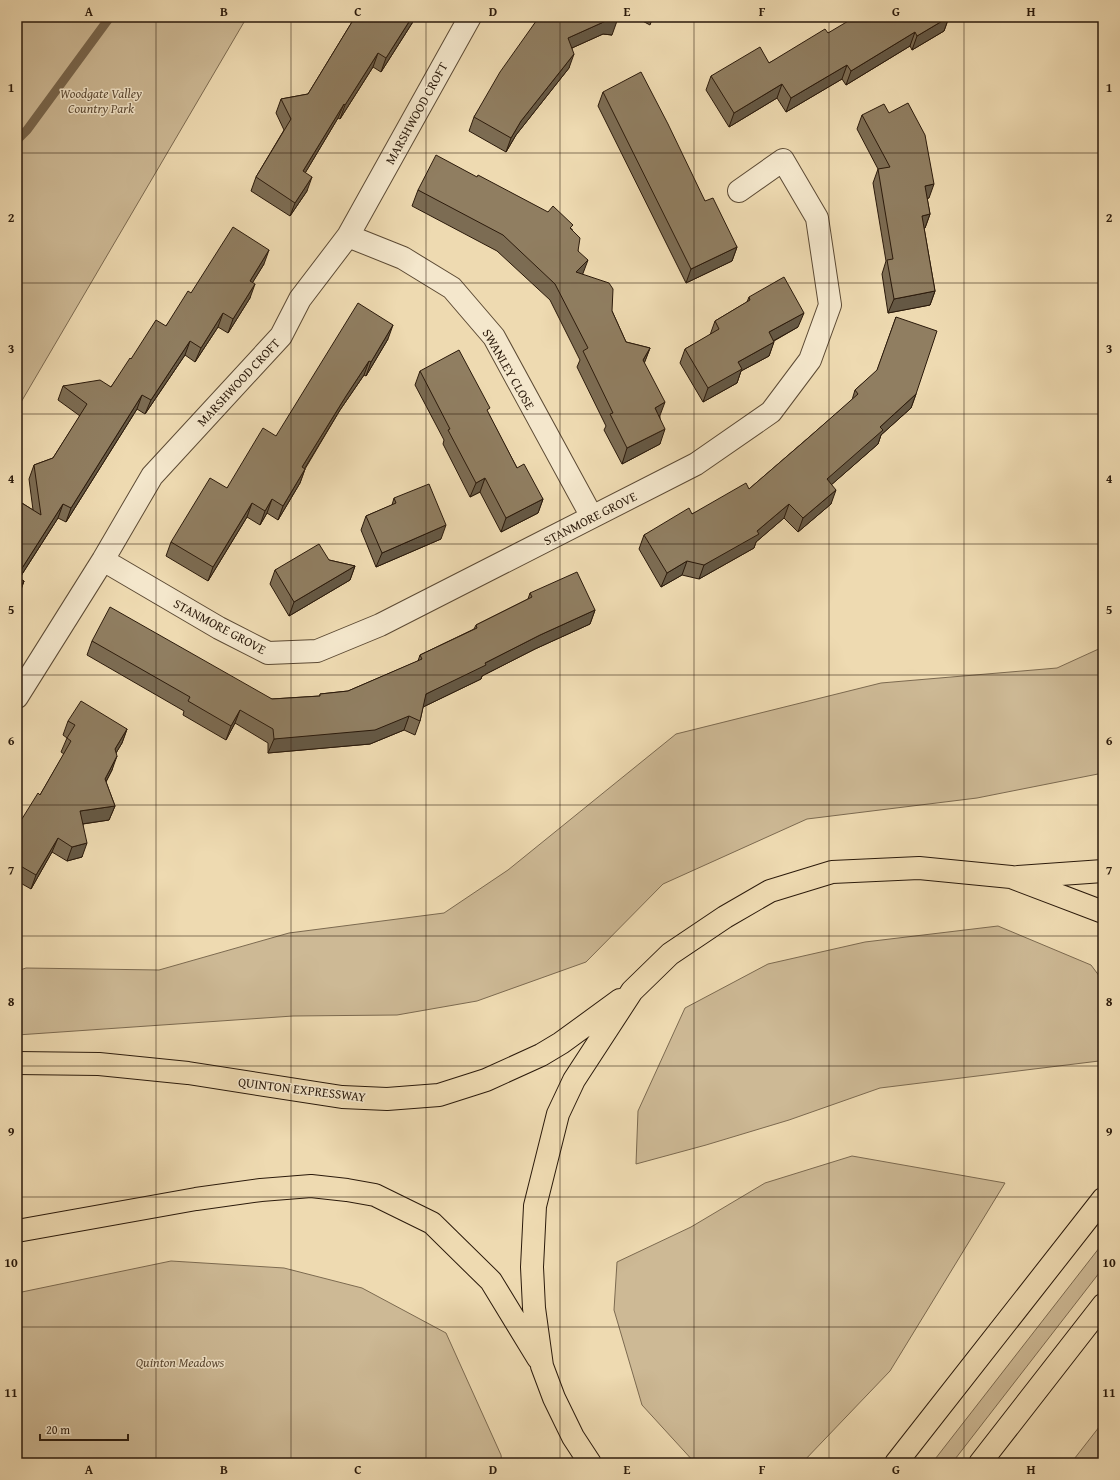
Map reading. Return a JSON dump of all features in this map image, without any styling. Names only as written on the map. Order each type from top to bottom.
[{"type":"highway","points":[[542,1366],[534,1308],[532,1267],[535,1206],[547,1151],[558,1114],[574,1080],[632,991],[670,954],[725,917],[770,891],[832,872],[919,868],[1011,877],[1095,872],[1103,870]]},
{"type":"highway","points":[[1011,877],[1103,912]]},
{"type":"highway","name":"QUINTON EXPRESSWAY","points":[[17,1063],[99,1064],[188,1073],[342,1097],[387,1099],[439,1095],[486,1080],[541,1055],[561,1044],[632,991]]},
{"type":"highway","points":[[17,1231],[196,1199],[261,1190],[311,1186],[375,1195],[432,1223],[491,1281],[542,1366],[554,1398],[573,1437],[590,1463]]},
{"type":"highway","points":[[896,1463],[1103,1199]]},
{"type":"highway","points":[[980,1463],[1103,1305]]},
{"type":"highway","points":[[573,1437],[576,1463]]},
{"type":"street","name":"MARSHWOOD CROFT","points":[[17,697],[152,476],[281,336],[300,299],[348,236],[470,17]]},
{"type":"street","name":"STANMORE GROVE","points":[[102,560],[219,628],[268,653],[317,652],[380,625],[696,464],[771,412],[810,360],[830,306],[817,218],[783,160],[739,191]]},
{"type":"street","name":"SWANLEY CLOSE","points":[[348,236],[403,258],[452,288],[494,337],[592,517]]},
{"type":"green space","name":"Woodgate Valley Country Park","points":[[17,17],[247,17],[17,409]]},
{"type":"green space","points":[[1103,647],[1103,773],[977,798],[807,819],[663,884],[586,962],[477,1001],[397,1015],[293,1016],[17,1035],[17,971],[26,968],[159,970],[289,933],[444,913],[508,870],[676,734],[881,683],[1057,668]]},
{"type":"green space","points":[[998,926],[1091,965],[1103,981],[1103,1057],[1099,1061],[880,1088],[789,1120],[636,1164],[638,1111],[685,1008],[768,964],[865,942]]},
{"type":"green space","points":[[852,1156],[1005,1183],[890,1371],[802,1463],[695,1463],[642,1405],[614,1310],[617,1262],[691,1227],[765,1183]]},
{"type":"green space","points":[[1103,1243],[1103,1268],[952,1463],[932,1463]]},
{"type":"green space","name":"Quinton Meadows","points":[[171,1261],[284,1268],[362,1288],[446,1333],[501,1455],[502,1463],[17,1463],[17,1293]]},
{"type":"green space","points":[[1103,1422],[1103,1463],[1071,1463]]},
{"type":"building","points":[[355,17],[412,17],[386,58],[378,53],[345,105],[344,104],[303,171],[312,177],[295,203],[256,177],[291,119],[281,99],[308,94]]},
{"type":"building","points":[[539,17],[618,17],[617,21],[608,20],[568,38],[574,54],[521,121],[511,138],[474,117],[500,72]]},
{"type":"building","points":[[855,17],[949,17],[917,36],[915,32],[851,71],[847,65],[791,98],[782,84],[734,113],[711,76],[760,47],[769,63],[825,29],[828,33]]},
{"type":"building","points":[[641,72],[705,201],[713,198],[737,247],[691,269],[603,92]]},
{"type":"building","points":[[908,103],[925,135],[934,184],[925,186],[930,214],[922,216],[935,291],[894,299],[887,260],[893,259],[878,169],[890,167],[862,115],[884,104],[889,113]]},
{"type":"building","points":[[436,155],[477,177],[478,175],[548,212],[553,206],[573,225],[570,228],[580,238],[578,251],[588,260],[576,272],[609,283],[613,289],[612,311],[626,342],[650,348],[643,360],[665,402],[655,408],[665,429],[627,448],[610,414],[613,413],[583,351],[588,348],[555,284],[503,235],[418,190]]},
{"type":"building","points":[[233,227],[269,250],[250,281],[255,284],[233,319],[223,313],[201,348],[190,341],[151,400],[142,395],[71,508],[63,504],[17,576],[17,500],[41,515],[34,465],[53,458],[87,404],[63,386],[100,380],[111,387],[156,320],[166,326],[188,291],[191,293]]},
{"type":"building","points":[[784,277],[804,313],[769,332],[774,342],[738,362],[742,369],[708,388],[685,349],[719,329],[715,321],[750,300],[749,297]]},
{"type":"building","points":[[358,303],[393,325],[371,362],[369,361],[346,396],[302,467],[305,469],[283,506],[272,499],[265,511],[252,503],[213,567],[171,542],[210,478],[227,488],[263,428],[276,436]]},
{"type":"building","points":[[896,317],[937,331],[916,394],[880,427],[883,430],[827,479],[836,490],[803,518],[789,504],[757,531],[759,534],[704,565],[687,561],[667,573],[644,535],[689,508],[692,514],[746,483],[749,489],[807,439],[858,394],[855,390],[877,370]]},
{"type":"building","points":[[459,350],[490,408],[487,410],[517,468],[524,464],[543,499],[506,518],[485,478],[476,483],[448,430],[450,429],[420,371]]},
{"type":"building","points":[[429,484],[446,525],[382,553],[366,516],[396,503],[394,498]]},
{"type":"building","points":[[319,544],[329,560],[355,566],[294,602],[275,570]]},
{"type":"building","points":[[577,572],[595,610],[540,635],[485,663],[486,665],[426,694],[420,721],[409,716],[375,730],[274,739],[273,729],[240,710],[231,726],[188,701],[190,697],[92,641],[110,607],[272,699],[320,696],[320,694],[348,691],[422,659],[420,655],[477,628],[476,625],[532,597],[530,593]]},
{"type":"building","points":[[17,577],[24,581],[17,593]]},
{"type":"building","points":[[81,701],[127,729],[115,749],[117,756],[105,779],[115,806],[80,811],[87,843],[72,847],[58,838],[36,875],[17,864],[17,823],[18,821],[20,822],[38,793],[40,795],[71,741],[67,738],[75,725],[68,721]]},
{"type":"waterway","points":[[17,140],[27,130],[110,17]]}]
